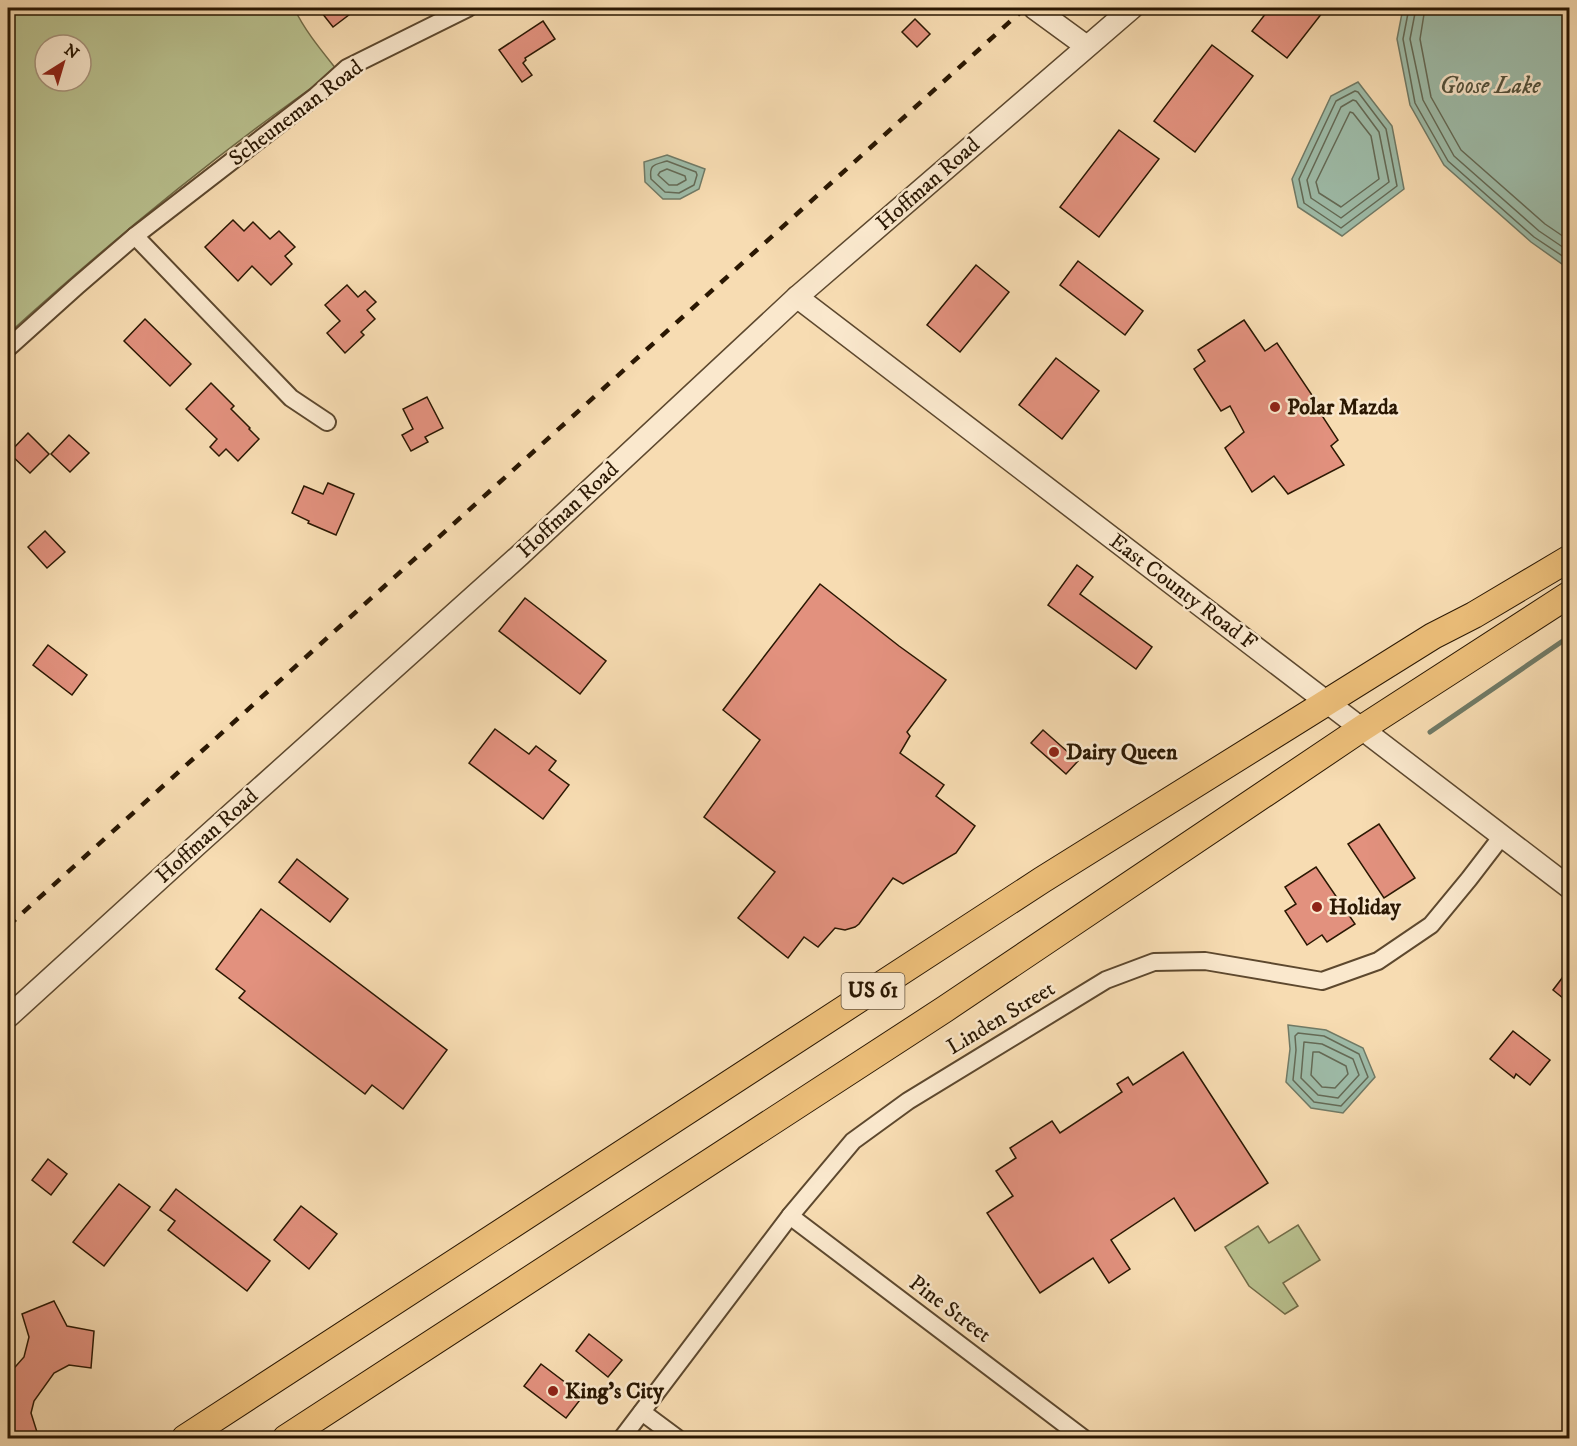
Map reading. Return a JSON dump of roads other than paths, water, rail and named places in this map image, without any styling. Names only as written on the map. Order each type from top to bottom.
[{"type":"main road","name":"US 61","points":[[185,1438],[1042,880],[1433,636],[1474,615],[1569,558]]},
{"type":"main road","name":"US 61","points":[[286,1438],[935,1015],[1361,729],[1569,594]]},
{"type":"street","name":"Scheuneman Road","points":[[8,348],[135,236],[316,96],[347,68],[468,8]]},
{"type":"street","points":[[1034,8],[1086,46]]},
{"type":"street","name":"Hoffman Road","points":[[8,1017],[520,555],[797,297],[1132,8]]},
{"type":"street","points":[[135,236],[291,398],[327,422]]},
{"type":"street","name":"East County Road F","points":[[797,297],[1569,888]]},
{"type":"street","name":"Linden Street","points":[[622,1438],[789,1216],[853,1141],[917,1095],[1106,980],[1154,962],[1205,961],[1322,981],[1378,961],[1431,924],[1502,836]]},
{"type":"street","name":"Pine Street","points":[[789,1216],[1083,1438]]},
{"type":"street","points":[[642,1412],[677,1438]]},
{"type":"water","name":"Goose Lake","points":[[1403,8],[1569,8],[1569,269],[1531,242],[1444,165],[1410,105],[1397,39]]},
{"type":"water","points":[[1358,82],[1392,126],[1404,189],[1342,236],[1298,207],[1292,179],[1331,96]]},
{"type":"water","points":[[667,155],[705,169],[699,189],[680,199],[663,199],[645,182],[644,162]]},
{"type":"water","points":[[1288,1025],[1326,1030],[1363,1048],[1375,1077],[1343,1113],[1311,1108],[1286,1082],[1290,1049]]},
{"type":"waterway","points":[[1430,732],[1570,636]]},
{"type":"railway","points":[[8,926],[1025,8]]},
{"type":"place","name":"Polar Mazda","points":[[1275,407]]},
{"type":"place","name":"Dairy Queen","points":[[1054,752]]},
{"type":"place","name":"Holiday","points":[[1317,907]]},
{"type":"place","name":"King's City","points":[[553,1391]]}]
